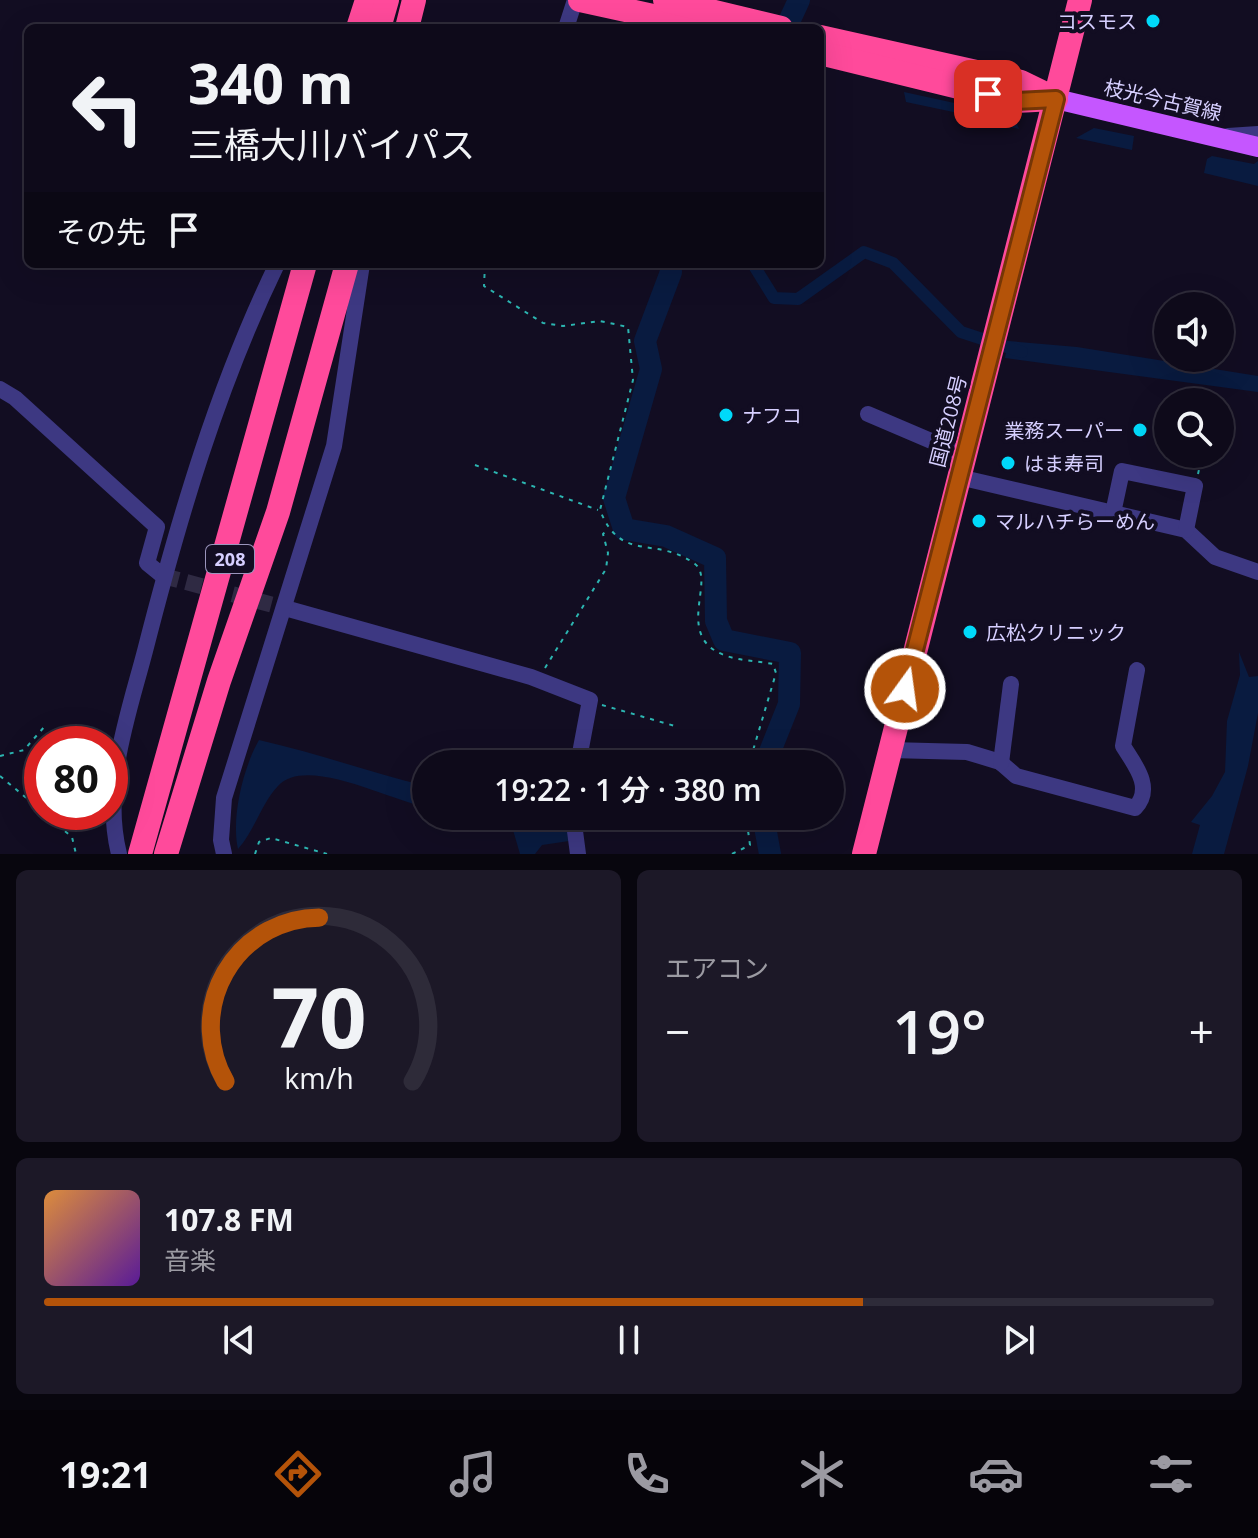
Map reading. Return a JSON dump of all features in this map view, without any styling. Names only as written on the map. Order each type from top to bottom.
[{"type":"highway","points":[[359,24],[367,0]]},
{"type":"highway","points":[[373,24],[379,0]]},
{"type":"highway","points":[[380,24],[387,0]]},
{"type":"highway","points":[[408,24],[414,0]]},
{"type":"highway","points":[[578,0],[689,24]]},
{"type":"highway","points":[[665,0],[766,24]]},
{"type":"highway","name":"国道208号","points":[[864,854],[1080,0]]},
{"type":"highway","points":[[824,38],[1021,82],[1056,99]]},
{"type":"highway","points":[[824,54],[1016,101],[1056,99]]},
{"type":"highway","points":[[150,821],[186,635],[289,268]]},
{"type":"highway","name":"208","points":[[140,854],[307,268]]},
{"type":"highway","name":"208","points":[[148,854],[307,268]]},
{"type":"highway","points":[[166,854],[219,681],[278,512],[346,268]]},
{"type":"main road","name":"枝光今古賀線","points":[[1056,99],[1258,147]]},
{"type":"street","points":[[568,24],[578,0]]},
{"type":"street","points":[[1215,137],[1258,134]]},
{"type":"street","points":[[119,854],[114,833],[113,791],[120,749],[163,576],[191,479],[257,306],[275,268]]},
{"type":"street","points":[[224,854],[221,840],[224,798],[334,446],[361,268]]},
{"type":"street","points":[[0,389],[23,405],[157,527],[147,563],[163,576]]},
{"type":"street","points":[[868,414],[962,466],[1113,513],[1186,530],[1215,557],[1258,572]]},
{"type":"street","points":[[1113,513],[1122,471],[1195,486],[1186,530]]},
{"type":"street","points":[[285,608],[538,680],[590,700],[581,750]]},
{"type":"street","points":[[890,750],[967,752],[1001,763],[1016,776],[1135,808],[1142,801],[1144,789],[1140,772],[1123,746],[1137,670]]},
{"type":"street","points":[[1001,763],[1011,684]]},
{"type":"street","points":[[575,830],[578,854]]},
{"type":"path","points":[[485,268],[484,286],[543,323],[563,326],[600,321],[628,327],[633,380],[600,510],[608,530],[625,544],[665,549],[698,565],[701,574],[696,617],[701,633],[711,646],[724,655],[773,664],[776,673],[753,750]]},
{"type":"path","points":[[475,465],[600,510]]},
{"type":"path","points":[[1195,486],[1199,468]]},
{"type":"path","points":[[538,680],[606,569],[608,553],[603,534],[608,530]]},
{"type":"path","points":[[590,700],[675,726]]},
{"type":"path","points":[[0,756],[24,750]]},
{"type":"path","points":[[0,776],[24,797]]},
{"type":"path","points":[[64,830],[72,837],[76,854]]},
{"type":"path","points":[[732,854],[750,845],[748,830]]},
{"type":"path","points":[[255,854],[259,842],[271,838],[327,854]]},
{"type":"water","points":[[904,92],[959,104],[958,113],[906,102]]},
{"type":"water","points":[[979,108],[1013,115],[1019,129],[976,119]]},
{"type":"water","points":[[1094,128],[1134,136],[1132,150],[1076,138]]},
{"type":"water","points":[[1212,156],[1254,164],[1258,161],[1258,186],[1204,173],[1207,159]]},
{"type":"water","points":[[1008,341],[1077,347],[1154,359],[1154,372],[1233,372],[1258,376],[1258,392],[1234,388],[1005,358]]},
{"type":"water","points":[[1239,652],[1249,677],[1258,676],[1258,713],[1248,766],[1224,854],[1192,854],[1200,825],[1191,822],[1212,796],[1225,772],[1227,721],[1240,675]]},
{"type":"water","points":[[259,740],[412,782],[412,803],[328,777],[308,775],[291,778],[272,793],[238,849],[237,808],[248,764]]},
{"type":"water","points":[[513,830],[571,830],[569,841],[542,845],[535,854],[520,854]]},
{"type":"waterway","points":[[788,24],[799,0]]},
{"type":"waterway","points":[[755,268],[774,298],[798,299],[864,252],[893,263],[961,332],[1022,352]]},
{"type":"waterway","points":[[670,268],[645,341],[651,369],[614,498],[624,529],[666,536],[715,558],[716,621],[724,640],[790,653],[789,704],[771,750]]},
{"type":"waterway","points":[[766,830],[770,854]]},
{"type":"tunnel","points":[[163,576],[285,608]]},
{"type":"place","name":"コスモス","points":[[1153,21]]},
{"type":"place","name":"ナフコ","points":[[726,415]]},
{"type":"place","name":"業務スーパー","points":[[1140,430]]},
{"type":"place","name":"はま寿司","points":[[1008,463]]},
{"type":"place","name":"マルハチらーめん","points":[[979,521]]},
{"type":"place","name":"広松クリニック","points":[[970,632]]},
{"type":"route","points":[[905,689],[993,335],[1056,99],[1016,101],[988,94]]}]
